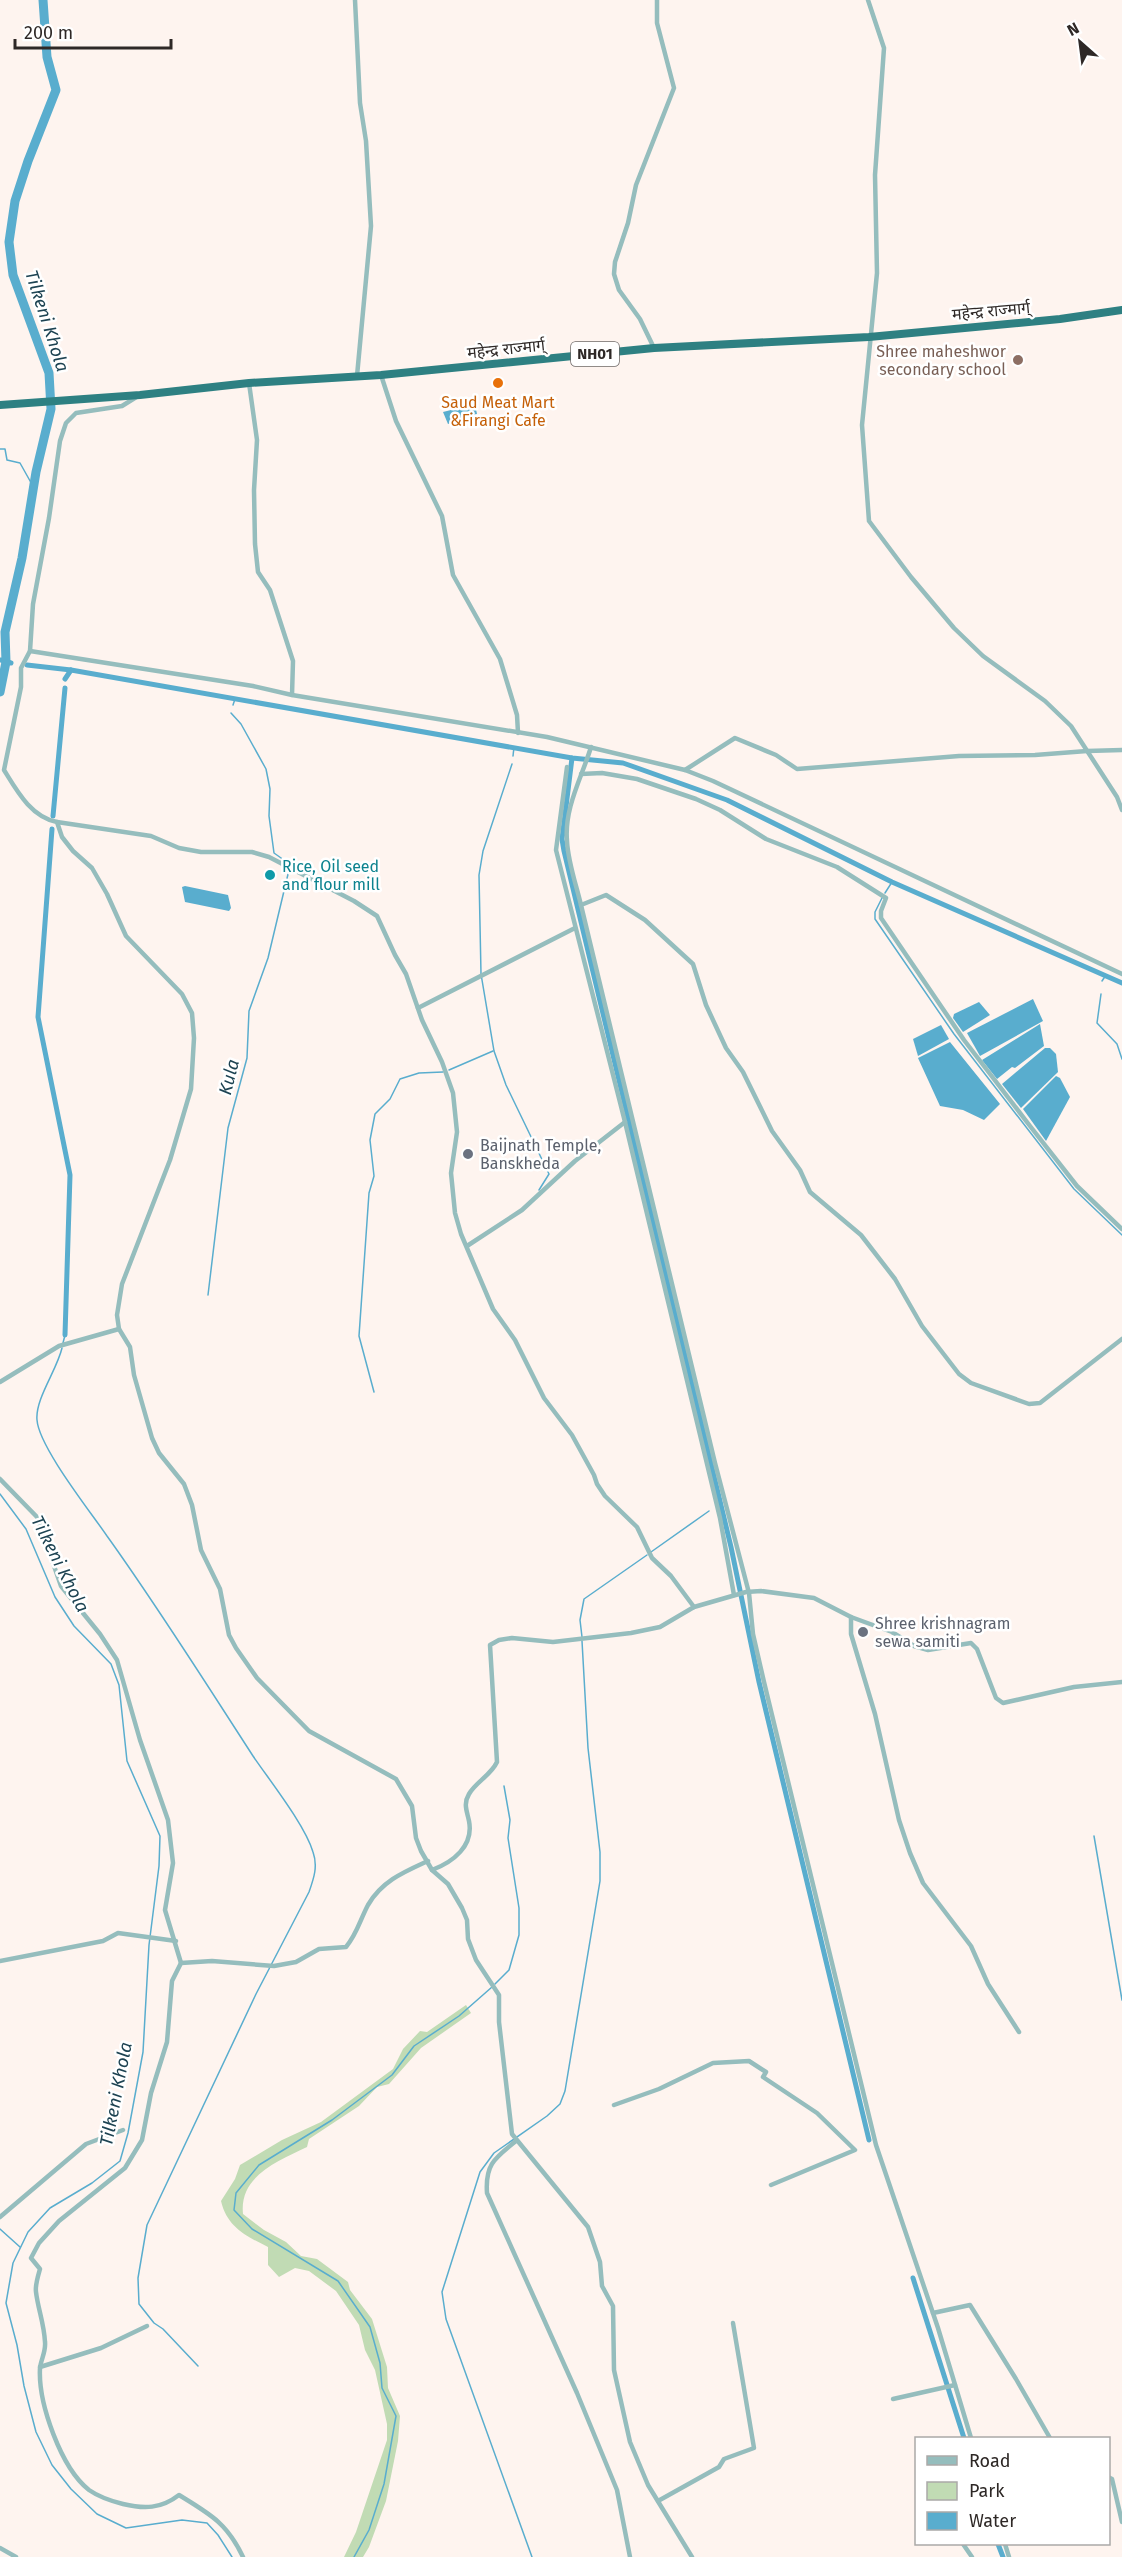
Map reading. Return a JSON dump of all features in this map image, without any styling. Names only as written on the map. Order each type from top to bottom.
[{"type":"highway","name":"महेन्द्र राज्मार्ग्","points":[[0,405],[140,395],[249,383],[381,375],[654,348],[869,337],[1060,319],[1122,310]]},
{"type":"street","points":[[355,0],[371,226],[357,376]]},
{"type":"street","points":[[654,348],[640,319],[619,290],[614,274],[615,262],[628,223],[636,185],[674,88],[657,23],[657,0]]},
{"type":"street","points":[[868,0],[884,48],[875,174],[877,273],[862,425],[869,521],[911,577],[954,628],[983,656],[1045,701],[1071,726],[1117,797],[1122,810]]},
{"type":"street","points":[[381,375],[396,421],[442,516],[453,575],[500,659],[517,715],[518,733]]},
{"type":"street","points":[[249,383],[257,440],[254,490],[258,572],[270,590],[293,661],[292,695]]},
{"type":"street","points":[[140,395],[122,406],[76,413],[66,423],[60,441],[50,518],[33,604],[30,651],[21,668],[21,687],[4,770],[30,808],[45,820],[151,836],[179,848],[201,852],[252,852],[269,857],[354,901],[376,916],[406,974],[453,1093],[457,1132],[451,1173],[452,1194],[461,1234],[493,1309],[515,1340],[544,1398],[572,1435],[597,1484],[637,1527],[652,1558],[671,1576],[694,1606]]},
{"type":"street","points":[[30,651],[254,686],[292,695],[518,733],[591,747],[685,770],[713,781],[1122,974]]},
{"type":"street","points":[[685,770],[735,738],[776,755],[797,769],[959,756],[1122,750]]},
{"type":"street","points":[[591,747],[574,792],[567,840],[580,905],[748,1592],[753,1634],[876,2145],[933,2313],[953,2386],[970,2437]]},
{"type":"street","points":[[567,767],[556,850],[625,1122],[720,1518],[734,1595]]},
{"type":"street","points":[[581,774],[602,773],[638,779],[696,799],[720,810],[766,839],[837,867],[886,898],[881,918],[964,1040],[1077,1186],[1122,1229]]},
{"type":"street","points":[[57,822],[68,844],[92,868],[126,936],[182,994],[192,1013],[194,1038],[190,1089],[170,1160],[122,1284],[117,1315],[119,1329],[130,1347],[152,1438],[159,1453],[184,1484],[192,1505],[201,1550],[220,1589],[229,1635],[236,1648],[257,1678],[309,1731],[396,1779],[412,1806],[416,1838],[432,1870],[448,1884],[462,1908],[467,1920],[468,1940],[476,1960],[499,1995],[499,2022],[512,2134],[588,2227],[600,2262],[602,2286],[613,2307],[614,2370],[630,2442],[638,2465],[692,2557]]},
{"type":"street","points":[[580,905],[606,895],[645,920],[693,964],[706,1005],[726,1048],[743,1072],[772,1131],[800,1170],[810,1192],[861,1235],[895,1279],[922,1326],[948,1361],[971,1383],[1029,1404],[1040,1403],[1122,1339]]},
{"type":"street","points":[[418,1008],[575,928]]},
{"type":"street","points":[[467,1246],[522,1210],[575,1161],[625,1122]]},
{"type":"street","points":[[0,1382],[62,1345],[119,1329]]},
{"type":"street","points":[[0,1479],[37,1517],[61,1586],[117,1660],[140,1740],[168,1820],[173,1863],[165,1910],[181,1963],[172,1982],[167,2042],[151,2093],[142,2140],[125,2168],[59,2221],[39,2243],[31,2258],[40,2269],[35,2290],[44,2321],[46,2350],[40,2367],[48,2423],[64,2457],[89,2489],[110,2501],[138,2507],[160,2506],[179,2495],[225,2527],[243,2557]]},
{"type":"street","points":[[432,1870],[448,1864],[465,1845],[470,1834],[465,1806],[468,1796],[497,1762],[490,1645],[499,1640],[512,1638],[553,1642],[631,1633],[660,1627],[694,1606],[734,1595],[761,1591],[814,1598],[851,1617],[892,1632],[914,1646],[928,1650],[971,1643],[977,1649],[996,1698],[1002,1703],[1074,1687],[1122,1682]]},
{"type":"street","points":[[851,1617],[851,1634],[875,1714],[899,1820],[910,1853],[924,1883],[971,1946],[988,1984],[1019,2032]]},
{"type":"street","points":[[181,1963],[212,1961],[274,1966],[296,1962],[319,1949],[346,1947],[356,1935],[367,1906],[378,1890],[393,1876],[428,1861]]},
{"type":"street","points":[[0,1961],[103,1941],[118,1934],[176,1941]]},
{"type":"street","points":[[614,2105],[659,2089],[713,2063],[749,2061],[766,2072],[763,2077],[817,2113],[855,2150],[771,2186]]},
{"type":"street","points":[[0,2217],[86,2144],[123,2130]]},
{"type":"street","points":[[516,2141],[493,2160],[485,2177],[487,2193],[577,2393],[617,2490],[630,2557]]},
{"type":"street","points":[[933,2313],[970,2305],[1049,2437]]},
{"type":"street","points":[[658,2501],[719,2467],[724,2459],[754,2448],[733,2323]]},
{"type":"street","points":[[40,2367],[100,2348],[147,2326]]},
{"type":"street","points":[[893,2399],[953,2386]]},
{"type":"street","points":[[1110,2478],[1122,2523]]},
{"type":"street","points":[[0,2548],[16,2557]]},
{"type":"green space","points":[[466,2005],[471,2013],[421,2048],[389,2084],[377,2087],[359,2106],[309,2139],[307,2147],[273,2164],[263,2172],[247,2189],[243,2201],[243,2214],[264,2230],[286,2242],[301,2256],[317,2259],[348,2282],[350,2290],[372,2319],[387,2367],[388,2388],[400,2416],[398,2441],[386,2501],[363,2557],[344,2557],[356,2532],[387,2440],[387,2424],[375,2370],[365,2350],[359,2325],[336,2291],[309,2271],[295,2268],[279,2277],[268,2265],[268,2247],[238,2230],[228,2218],[221,2201],[235,2179],[240,2165],[282,2140],[321,2122],[393,2069],[403,2049],[420,2031],[427,2032]]},
{"type":"water","points":[[475,404],[477,414],[448,424],[443,412]]},
{"type":"water","points":[[182,887],[228,895],[231,908],[229,911],[185,902]]},
{"type":"water","points":[[1033,999],[1043,1021],[980,1056],[967,1033]]},
{"type":"water","points":[[979,1002],[990,1015],[963,1032],[953,1018],[954,1014]]},
{"type":"water","points":[[1040,1024],[1044,1046],[997,1079],[982,1060]]},
{"type":"water","points":[[941,1025],[949,1039],[918,1056],[913,1039]]},
{"type":"water","points":[[950,1042],[1000,1104],[984,1120],[963,1110],[940,1106],[918,1058]]},
{"type":"water","points":[[1045,1048],[1050,1048],[1056,1054],[1058,1072],[1021,1108],[1002,1084]]},
{"type":"water","points":[[1056,1076],[1060,1078],[1070,1097],[1046,1141],[1023,1109]]},
{"type":"waterway","name":"Tilkeni Khola","points":[[0,692],[6,662],[5,632],[22,558],[36,472],[51,409],[49,373],[13,275],[9,242],[15,201],[56,90],[47,57],[43,0]]},
{"type":"waterway","points":[[0,449],[5,449],[7,460],[20,463],[34,488]]},
{"type":"waterway","name":"Tilkeni Khola","points":[[1,660],[11,663]]},
{"type":"waterway","points":[[27,665],[71,670],[572,758],[623,763],[727,800],[892,882],[1122,983]]},
{"type":"waterway","points":[[65,679],[71,670]]},
{"type":"waterway","points":[[53,816],[65,688]]},
{"type":"waterway","name":"Kula","points":[[233,705],[235,699]]},
{"type":"waterway","name":"Kula","points":[[231,713],[241,724],[266,769],[270,789],[269,816],[274,853],[291,865]]},
{"type":"waterway","points":[[513,756],[514,747]]},
{"type":"waterway","points":[[572,758],[562,839],[564,851],[731,1547],[759,1682],[869,2140]]},
{"type":"waterway","points":[[512,764],[483,851],[479,875],[481,974],[494,1051],[506,1085],[549,1174],[539,1190]]},
{"type":"waterway","points":[[52,829],[38,1017],[70,1175],[65,1335]]},
{"type":"waterway","name":"Kula","points":[[208,1295],[228,1128],[247,1058],[249,1011],[268,958],[289,870]]},
{"type":"waterway","points":[[885,893],[892,882]]},
{"type":"waterway","points":[[882,898],[875,912],[875,919],[954,1034],[1074,1189],[1122,1235]]},
{"type":"waterway","points":[[1102,981],[1106,975]]},
{"type":"waterway","points":[[1101,994],[1097,1023],[1117,1044],[1122,1059]]},
{"type":"waterway","points":[[449,1070],[493,1051]]},
{"type":"waterway","points":[[374,1392],[359,1336],[369,1193],[374,1176],[370,1140],[375,1114],[390,1099],[400,1079],[419,1073],[443,1072]]},
{"type":"waterway","points":[[63,1343],[65,1335]]},
{"type":"waterway","points":[[62,1348],[37,1412],[40,1432],[46,1446],[66,1479],[145,1590],[253,1756],[295,1816],[309,1841],[315,1862],[314,1877],[309,1892],[256,1994],[147,2225],[138,2278],[139,2304],[154,2323],[163,2329],[198,2366]]},
{"type":"waterway","name":"Tilkeni Khola","points":[[0,1494],[26,1529],[55,1597],[74,1626],[111,1664],[119,1685],[127,1761],[160,1836],[159,1866],[149,1945],[143,2052],[128,2133],[120,2161],[92,2183],[50,2208],[28,2232],[13,2263],[6,2303],[17,2345],[24,2386],[36,2432],[52,2465],[71,2489],[97,2514],[126,2528],[182,2520],[207,2523],[232,2557]]},
{"type":"waterway","points":[[651,1552],[709,1511]]},
{"type":"waterway","points":[[582,1637],[580,1620],[584,1599],[647,1555]]},
{"type":"waterway","points":[[532,2557],[446,2319],[442,2292],[480,2172],[494,2153],[547,2116],[560,2104],[565,2091],[600,1881],[600,1852],[588,1748],[582,1641]]},
{"type":"waterway","points":[[495,1984],[509,1970],[519,1935],[519,1908],[508,1838],[510,1820],[504,1786]]},
{"type":"waterway","points":[[1094,1836],[1122,2000]]},
{"type":"waterway","points":[[354,2557],[369,2530],[384,2484],[396,2416],[382,2388],[380,2363],[370,2327],[338,2281],[252,2229],[234,2210],[236,2193],[259,2165],[332,2120],[392,2075],[414,2046],[459,2016],[492,1987]]},
{"type":"waterway","points":[[0,2229],[20,2247]]},
{"type":"waterway","points":[[913,2278],[964,2437]]},
{"type":"waterway","points":[[998,2545],[1003,2557]]},
{"type":"place","name":"Shree maheshwor secondary school","points":[[1018,360]]},
{"type":"place","name":"Saud Meat Mart &Firangi Cafe","points":[[498,383]]},
{"type":"place","name":"Rice, Oil seed and flour mill","points":[[270,875]]},
{"type":"place","name":"Baijnath Temple, Banskheda","points":[[468,1154]]},
{"type":"place","name":"Shree krishnagram sewa samiti","points":[[863,1632]]}]
